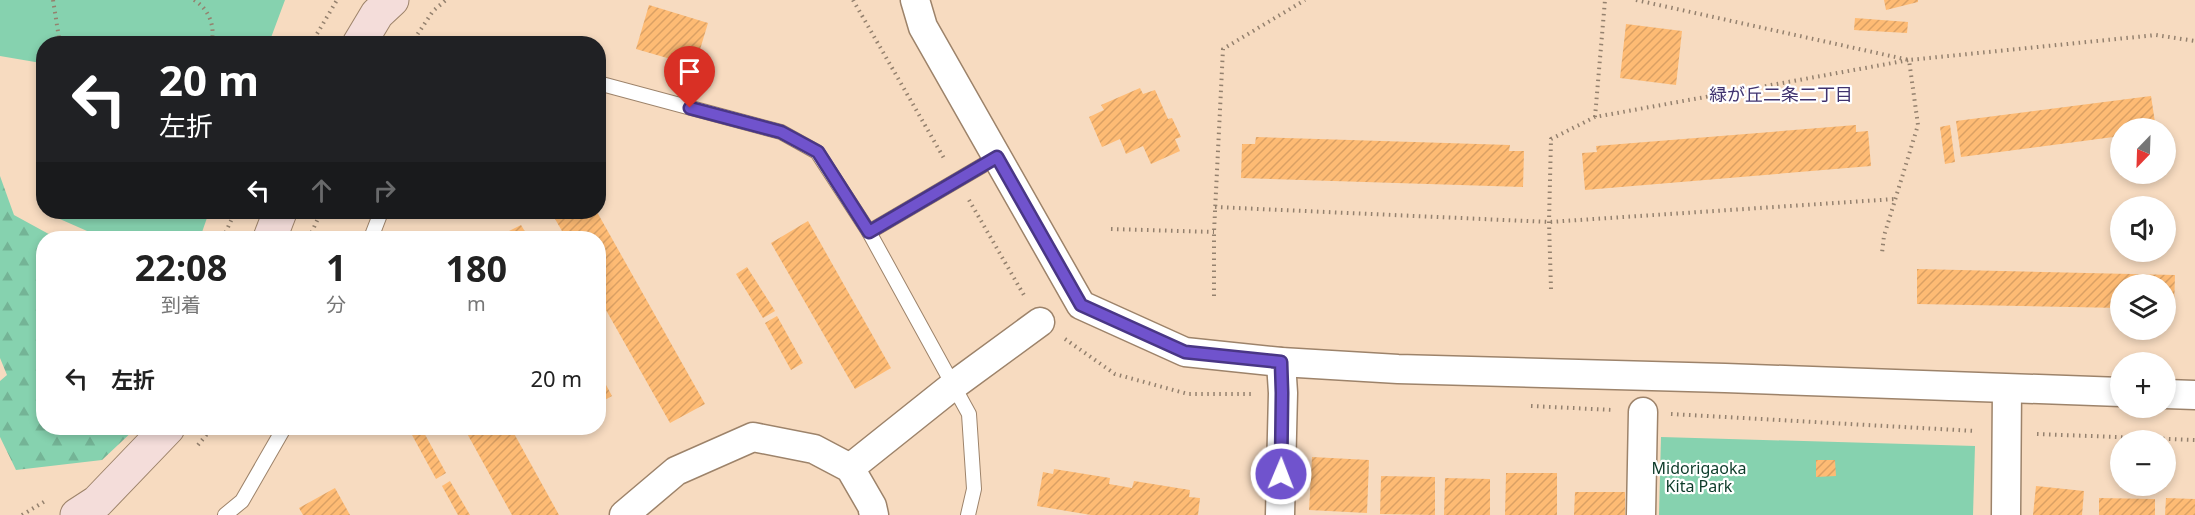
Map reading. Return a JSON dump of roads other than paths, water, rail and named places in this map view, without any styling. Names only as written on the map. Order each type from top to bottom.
[{"type":"street","points":[[364,36],[377,14],[392,0]]},
{"type":"street","points":[[915,0],[923,27],[1081,305],[1185,352],[1281,362],[1398,369],[2110,392]]},
{"type":"street","points":[[850,468],[954,385],[1040,322]]},
{"type":"street","points":[[1280,515],[1281,362]]},
{"type":"street","points":[[2006,515],[2007,388]]},
{"type":"street","points":[[2176,394],[2195,395]]},
{"type":"street","points":[[1641,515],[1643,412]]},
{"type":"street","points":[[77,515],[97,502],[161,435]]},
{"type":"street","points":[[624,515],[676,471],[753,437],[814,449],[850,468],[872,506],[874,515]]},
{"type":"lane","points":[[606,85],[781,132],[818,152],[869,232],[969,414],[974,489],[968,515]]},
{"type":"lane","points":[[869,232],[997,157]]},
{"type":"lane","points":[[225,515],[242,501],[280,435]]},
{"type":"district","name":"緑が丘二条二丁目","points":[[1781,95]]},
{"type":"park label","name":"Midorigaoka Kita Park","points":[[1699,477]]}]
